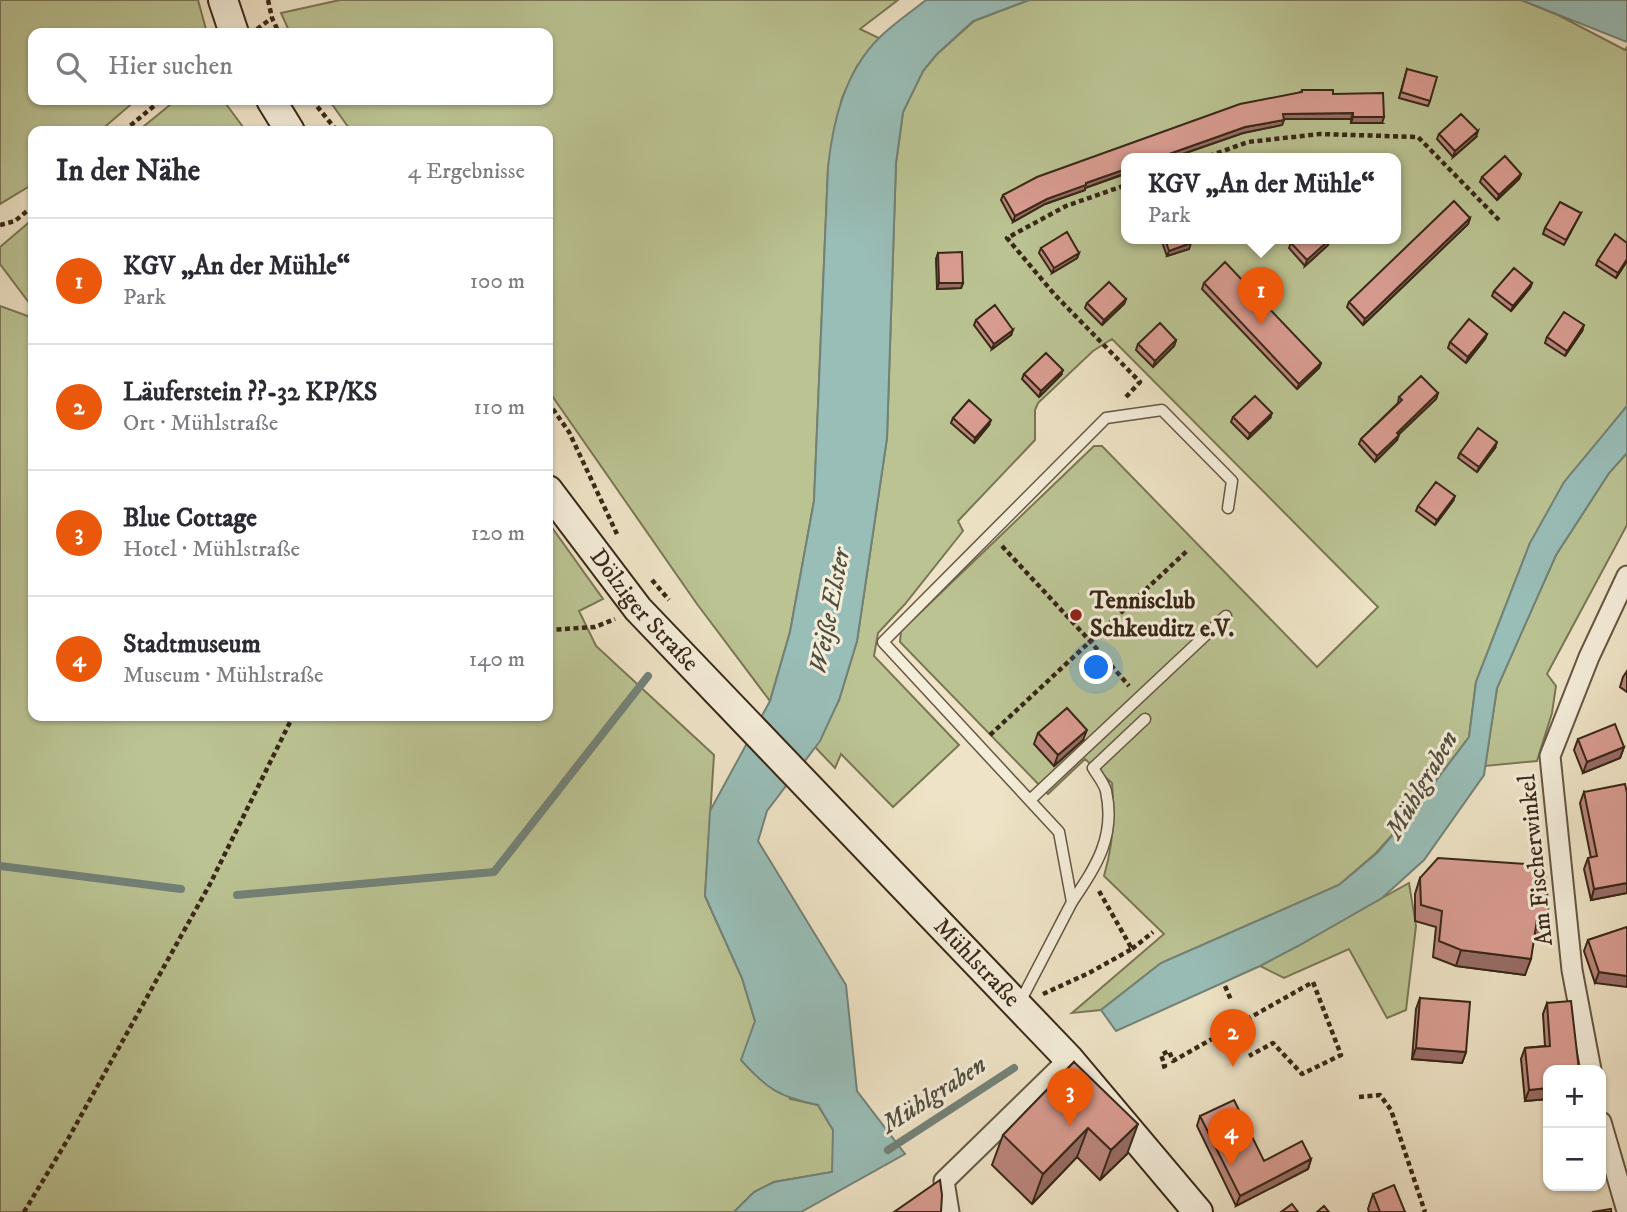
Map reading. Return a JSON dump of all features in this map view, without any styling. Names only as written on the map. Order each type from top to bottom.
[{"type":"street","points":[[223,0],[232,28]]},
{"type":"street","points":[[274,105],[287,126]]},
{"type":"street","name":"Dölziger Straße","points":[[553,497],[638,609],[747,723]]},
{"type":"street","name":"Am Fischerwinkel","points":[[1590,1065],[1572,970],[1549,756],[1589,657],[1627,576]]},
{"type":"street","name":"Mühlstraße","points":[[747,723],[1026,1002],[1069,1059],[1198,1212]]},
{"type":"street","points":[[948,1212],[944,1181],[1069,1059]]},
{"type":"street","points":[[1603,1128],[1627,1211]]},
{"type":"lane","points":[[1072,902],[1059,832],[883,642],[1106,418],[1162,410],[1232,481],[1228,508]]},
{"type":"lane","points":[[1030,800],[1226,616]]},
{"type":"lane","points":[[1026,1002],[1072,902],[1099,861],[1108,832],[1106,789],[1093,768],[1145,719]]},
{"type":"path","points":[[268,0],[277,28]]},
{"type":"path","points":[[130,126],[155,105]]},
{"type":"path","points":[[316,105],[334,126]]},
{"type":"path","points":[[1218,153],[1248,142],[1320,134],[1418,137],[1499,220]]},
{"type":"path","points":[[1106,418],[1140,382],[1055,295],[1007,238],[1066,206],[1121,187]]},
{"type":"path","points":[[0,225],[15,221],[28,210]]},
{"type":"path","points":[[553,409],[569,432],[623,543]]},
{"type":"path","points":[[1002,546],[1139,698]]},
{"type":"path","points":[[979,746],[1188,550]]},
{"type":"path","points":[[652,580],[669,601]]},
{"type":"path","points":[[553,630],[595,627],[638,609]]},
{"type":"path","points":[[24,1212],[68,1139],[210,884],[291,721]]},
{"type":"path","points":[[1091,874],[1132,949]]},
{"type":"path","points":[[1026,1002],[1089,973],[1132,949],[1153,932]]},
{"type":"path","points":[[1162,1067],[1165,1066],[1161,1055],[1169,1051],[1173,1061],[1313,982],[1341,1055],[1302,1074],[1273,1044],[1249,1056]]},
{"type":"path","points":[[1225,986],[1231,1000]]},
{"type":"path","points":[[1359,1097],[1380,1095],[1391,1110],[1425,1212]]},
{"type":"green space","points":[[0,0],[198,0],[206,28],[28,28],[28,105],[130,105],[106,126],[28,126],[28,187],[0,204]]},
{"type":"green space","points":[[340,0],[898,0],[860,29],[879,38],[857,66],[842,98],[828,167],[814,501],[790,632],[770,701],[697,604],[553,397],[553,126],[347,126],[333,105],[553,105],[553,28],[288,28],[281,13]]},
{"type":"green space","points":[[1029,0],[1521,0],[1558,15],[1625,50],[1627,47],[1627,406],[1605,433],[1530,543],[1476,682],[1469,737],[1410,815],[1376,853],[1339,885],[1161,963],[1101,1010],[1072,1013],[1164,934],[1104,876],[1112,830],[1112,783],[1085,759],[1048,794],[900,642],[901,631],[1094,446],[1102,446],[1317,667],[1378,607],[1112,339],[1093,351],[1038,403],[1035,410],[1035,440],[958,521],[963,531],[905,604],[878,633],[874,656],[959,745],[893,807],[841,754],[835,768],[815,747],[839,700],[857,641],[887,438],[896,163],[903,112],[923,71],[936,55],[974,21]]},
{"type":"green space","points":[[170,105],[227,105],[242,126],[144,126]]},
{"type":"green space","points":[[28,223],[28,301],[0,264],[0,247]]},
{"type":"green space","points":[[0,306],[28,316],[28,721],[553,721],[553,529],[603,599],[579,611],[596,646],[714,755],[705,896],[742,978],[755,1021],[790,1099],[818,1105],[833,1130],[833,1172],[774,1182],[754,1192],[734,1212],[0,1212]]},
{"type":"green space","points":[[1627,453],[1627,525],[1547,674],[1556,686],[1552,713],[1537,761],[1485,766],[1497,688],[1556,555],[1609,473]]},
{"type":"green space","points":[[1409,883],[1416,926],[1406,1010],[1387,1018],[1349,949],[1284,978],[1260,966]]},
{"type":"water","name":"Weiße Elster","points":[[926,0],[1029,0],[973,21],[936,55],[923,71],[903,112],[896,163],[887,438],[857,641],[839,700],[820,741],[767,811],[758,841],[846,985],[857,1091],[905,1154],[801,1212],[734,1212],[754,1192],[774,1182],[832,1172],[833,1130],[818,1105],[783,1095],[767,1085],[741,1060],[755,1021],[742,978],[705,896],[710,811],[770,701],[790,632],[814,501],[828,167],[837,114],[849,81],[867,51],[884,33]]},
{"type":"water","points":[[1521,0],[1627,0],[1627,42]]},
{"type":"water","points":[[1627,406],[1627,453],[1609,473],[1556,555],[1497,688],[1484,775],[1424,860],[1382,898],[1298,946],[1116,1031],[1101,1010],[1161,963],[1339,885],[1377,853],[1410,815],[1469,737],[1476,682],[1530,543],[1564,482]]},
{"type":"building","points":[[1407,69],[1437,77],[1430,101],[1401,92]]},
{"type":"building","points":[[1333,90],[1333,94],[1383,93],[1384,117],[1353,117],[1353,113],[1283,114],[1284,120],[1245,127],[1172,153],[1121,153],[1121,171],[1047,199],[1015,216],[1003,195],[1037,177],[1240,104],[1302,92]]},
{"type":"building","points":[[1461,114],[1478,131],[1455,151],[1439,134]]},
{"type":"building","points":[[1505,156],[1521,174],[1499,195],[1482,177]]},
{"type":"building","points":[[1454,201],[1470,218],[1365,319],[1349,302]]},
{"type":"building","points":[[1560,202],[1581,213],[1566,240],[1545,228]]},
{"type":"building","points":[[1067,232],[1079,253],[1054,268],[1041,248]]},
{"type":"building","points":[[1615,234],[1627,243],[1627,259],[1618,273],[1598,260]]},
{"type":"building","points":[[1167,244],[1188,244],[1169,251]]},
{"type":"building","points":[[1292,244],[1325,244],[1307,260]]},
{"type":"building","points":[[962,252],[963,283],[939,283],[938,253]]},
{"type":"building","points":[[1225,262],[1321,363],[1299,384],[1204,283]]},
{"type":"building","points":[[1514,268],[1532,283],[1513,306],[1494,291]]},
{"type":"building","points":[[1109,282],[1126,299],[1104,320],[1087,303]]},
{"type":"building","points":[[995,305],[1013,330],[994,344],[976,320]]},
{"type":"building","points":[[1564,312],[1584,325],[1567,351],[1547,337]]},
{"type":"building","points":[[1469,319],[1487,334],[1468,357],[1450,342]]},
{"type":"building","points":[[1160,323],[1176,340],[1155,361],[1138,344]]},
{"type":"building","points":[[1046,353],[1063,370],[1041,391],[1024,374]]},
{"type":"building","points":[[1421,376],[1438,393],[1377,456],[1361,439],[1402,400],[1399,397]]},
{"type":"building","points":[[1255,396],[1272,413],[1250,434],[1233,417]]},
{"type":"building","points":[[969,400],[991,420],[975,438],[953,418]]},
{"type":"building","points":[[1478,428],[1497,442],[1479,467],[1460,453]]},
{"type":"building","points":[[1436,482],[1455,496],[1437,520],[1418,506]]},
{"type":"building","points":[[1067,708],[1087,730],[1058,755],[1038,733]]},
{"type":"building","points":[[1615,724],[1624,747],[1587,762],[1578,739]]},
{"type":"building","points":[[1625,784],[1627,883],[1594,889],[1588,858],[1597,856],[1584,792]]},
{"type":"building","points":[[1438,858],[1526,864],[1546,876],[1549,919],[1537,920],[1531,959],[1461,950],[1439,941],[1442,911],[1421,905],[1420,878]]},
{"type":"building","points":[[1627,927],[1627,976],[1599,972],[1588,940]]},
{"type":"building","points":[[1420,998],[1470,1002],[1466,1052],[1416,1048]]},
{"type":"building","points":[[1571,1001],[1578,1065],[1543,1065],[1543,1089],[1529,1090],[1525,1048],[1550,1046],[1547,1003]]},
{"type":"building","points":[[1074,1062],[1138,1124],[1111,1150],[1088,1128],[1043,1174],[1003,1135]]},
{"type":"building","points":[[1234,1100],[1264,1161],[1302,1141],[1311,1159],[1240,1196],[1200,1116]]},
{"type":"building","points":[[940,1180],[941,1212],[894,1212]]},
{"type":"building","points":[[1394,1185],[1405,1212],[1380,1212],[1373,1194]]},
{"type":"building","points":[[1292,1204],[1298,1212],[1281,1212]]},
{"type":"building","points":[[1324,1206],[1329,1212],[1317,1212]]},
{"type":"waterway","points":[[237,895],[494,872],[648,676]]},
{"type":"waterway","points":[[0,866],[181,889]]},
{"type":"waterway","name":"Mühlgraben","points":[[888,1150],[1014,1068]]},
{"type":"place","name":"KGV „An der Mühle“","points":[[1261,325]]},
{"type":"place","name":"Tennisclub Schkeuditz e.V.","points":[[1076,615]]},
{"type":"place","name":"Läuferstein ??-32 KP/KS","points":[[1233,1067]]},
{"type":"place","name":"Blue Cottage","points":[[1070,1126]]},
{"type":"place","name":"Stadtmuseum","points":[[1231,1166]]}]
